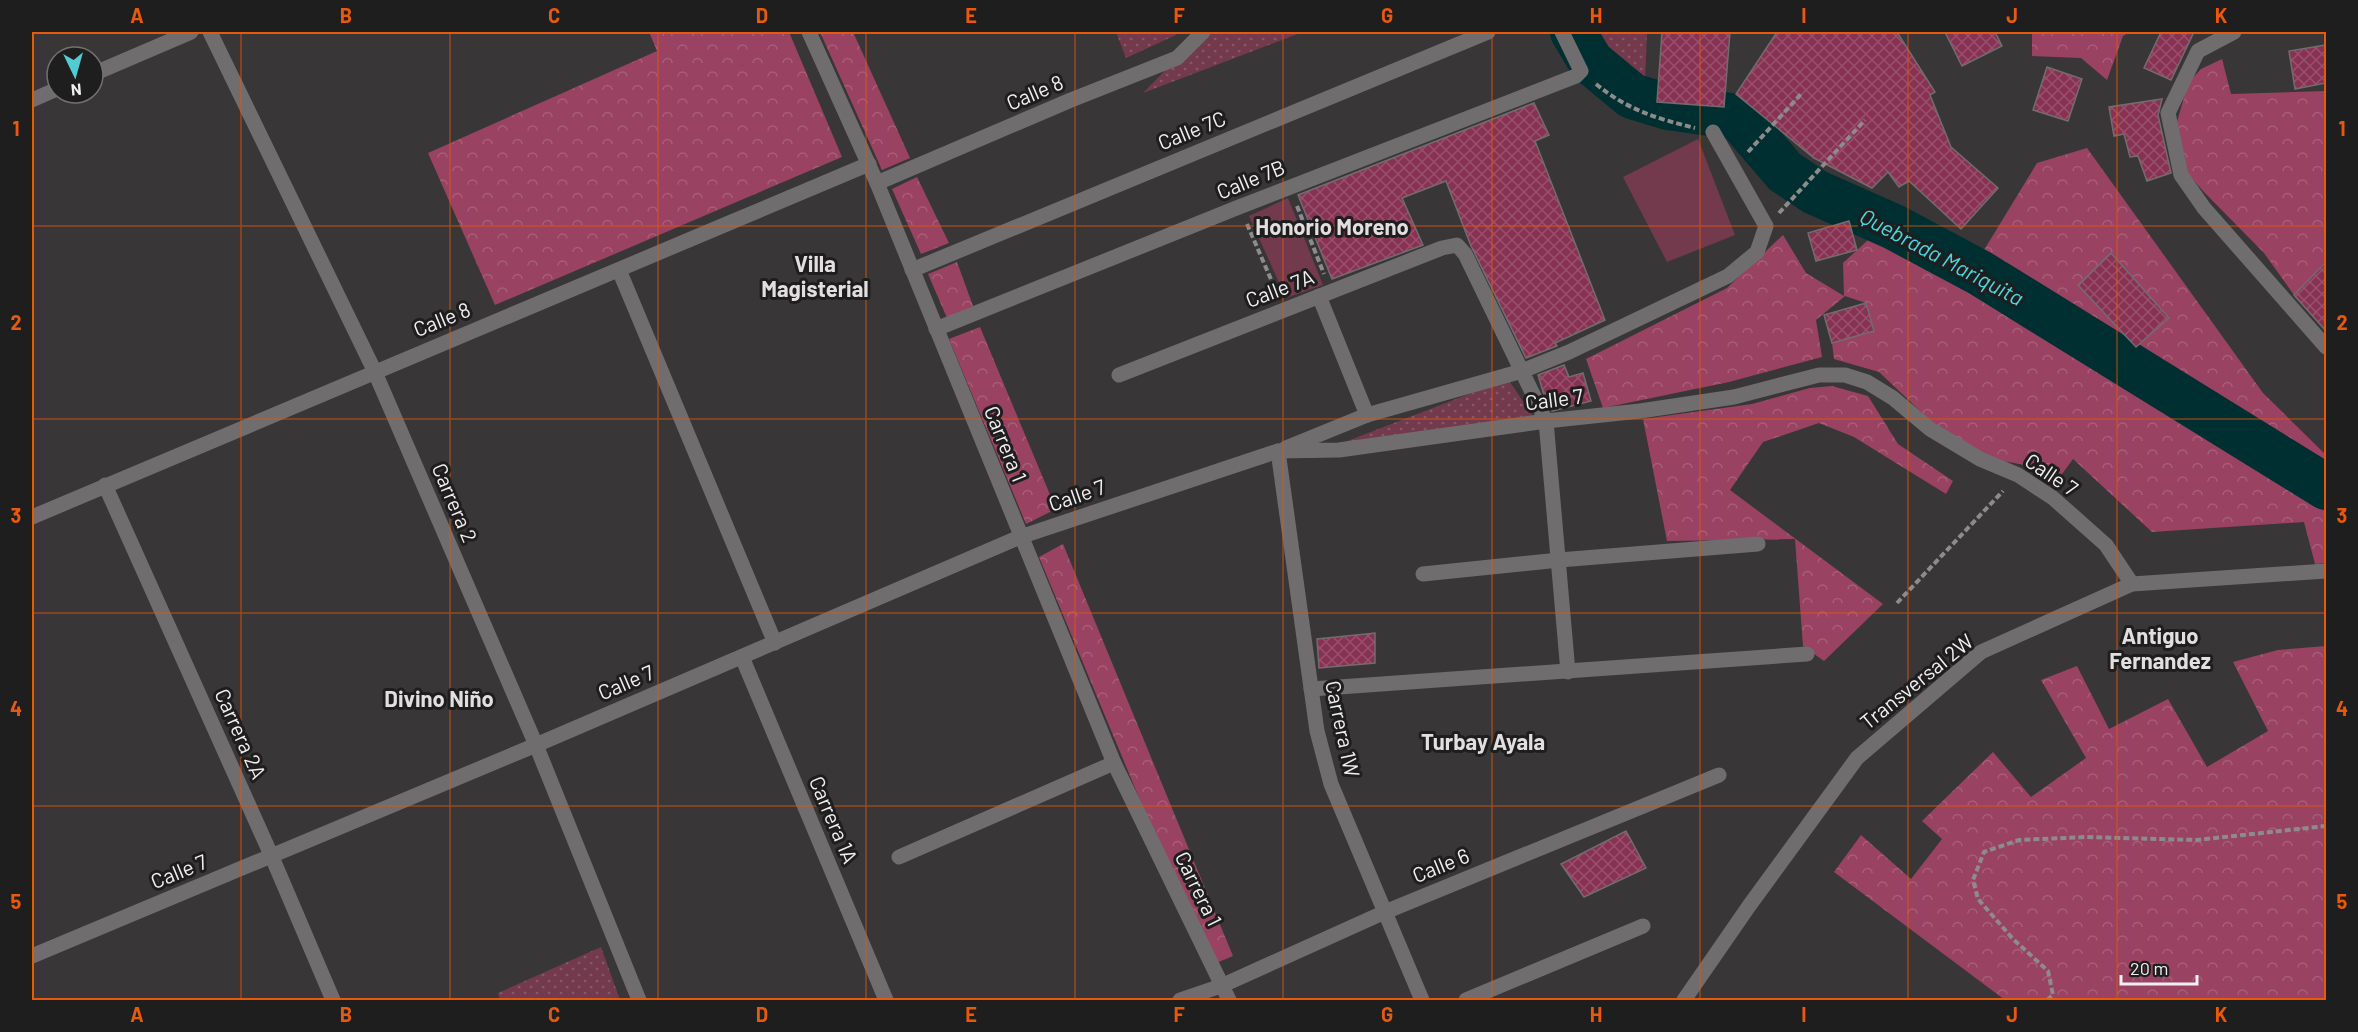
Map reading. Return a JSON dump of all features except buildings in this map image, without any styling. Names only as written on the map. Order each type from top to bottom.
[{"type":"street","points":[[105,69],[191,32]]},
{"type":"street","name":"Carrera 2","points":[[210,32],[374,370],[536,745],[639,1000]]},
{"type":"street","name":"Carrera 1","points":[[809,32],[877,183],[1114,763],[1229,1000]]},
{"type":"street","name":"Calle 8","points":[[877,183],[1071,100],[1177,58],[1203,32]]},
{"type":"street","name":"Calle 7C","points":[[912,270],[1488,32]]},
{"type":"street","points":[[1562,32],[1581,71]]},
{"type":"street","points":[[2234,32],[2198,51],[2168,113],[2181,175],[2204,208],[2326,347]]},
{"type":"street","name":"Calle 7B","points":[[936,329],[1289,187],[1576,76],[1581,71]]},
{"type":"street","points":[[1278,451],[1367,415],[1522,371],[1569,352],[1728,276],[1757,252],[1766,226],[1713,132]]},
{"type":"street","name":"Calle 8","points":[[32,517],[374,370],[619,270],[869,164]]},
{"type":"street","name":"Calle 7A","points":[[1119,375],[1442,248],[1458,245],[1465,254],[1522,371]]},
{"type":"street","points":[[619,270],[775,643]]},
{"type":"street","points":[[1325,294],[1367,415]]},
{"type":"street","points":[[1522,371],[1546,421],[1568,672]]},
{"type":"street","name":"Calle 7","points":[[32,956],[272,857],[1020,537],[1278,451],[1339,450],[1546,421],[1640,411],[1723,399],[1820,375],[1845,375],[1867,381],[1893,398],[1930,429],[1980,459],[2018,475],[2053,498],[2106,545],[2132,584]]},
{"type":"street","name":"Carrera 1W","points":[[1278,451],[1317,731],[1331,784],[1422,1000]]},
{"type":"street","name":"Carrera 2A","points":[[105,485],[272,857],[333,1000]]},
{"type":"street","points":[[1423,574],[1758,543]]},
{"type":"street","name":"Transversal 2W","points":[[1684,1000],[1857,758],[1982,652],[2132,584],[2326,572]]},
{"type":"street","points":[[1311,689],[1807,654]]},
{"type":"street","name":"Carrera 1A","points":[[742,657],[886,1000]]},
{"type":"street","points":[[899,857],[1114,763]]},
{"type":"street","name":"Calle 6","points":[[1180,1000],[1221,986],[1384,912],[1719,775]]},
{"type":"street","points":[[1466,1000],[1643,926]]},
{"type":"path","points":[[1581,71],[1613,98],[1650,117],[1713,132]]},
{"type":"path","points":[[1733,168],[1802,93]]},
{"type":"path","points":[[1766,226],[1865,120]]},
{"type":"path","points":[[1289,187],[1325,294]]},
{"type":"path","points":[[1239,207],[1284,310]]},
{"type":"path","points":[[1897,603],[2018,475]]},
{"type":"path","points":[[2047,1000],[2053,995],[2048,971],[2013,939],[1978,899],[1973,880],[1984,852],[2019,840],[2087,837],[2197,840],[2326,826]]},
{"type":"shaded area","points":[[1116,32],[1179,32],[1126,58]]},
{"type":"shaded area","points":[[1203,32],[1303,32],[1143,93]]},
{"type":"shaded area","points":[[1591,32],[1647,32],[1645,80],[1615,65]]},
{"type":"shaded area","points":[[1698,139],[1735,235],[1667,262],[1623,177]]},
{"type":"shaded area","points":[[1288,198],[1323,285],[1286,298],[1249,216]]},
{"type":"shaded area","points":[[1508,379],[1533,416],[1337,445]]},
{"type":"shaded area","points":[[601,947],[620,1000],[500,1000],[498,993]]},
{"type":"green space","points":[[649,32],[789,32],[842,157],[495,305],[428,153],[657,51]]},
{"type":"green space","points":[[820,32],[853,32],[910,158],[882,170]]},
{"type":"green space","points":[[2032,32],[2130,32],[2123,36],[2107,80],[2081,58],[2032,56]]},
{"type":"green space","points":[[2222,59],[2231,94],[2326,91],[2326,263],[2294,295],[2264,253],[2183,168],[2177,122],[2188,83],[2201,69]]},
{"type":"green space","points":[[2087,148],[2263,393],[2326,455],[2326,563],[2315,564],[2304,522],[2152,532],[2073,459],[2054,485],[2021,464],[1995,460],[1937,427],[1879,372],[1834,359],[1832,343],[1874,331],[1866,303],[1845,296],[1816,320],[1822,357],[1729,382],[1603,408],[1586,359],[1727,288],[1783,235],[1806,273],[1844,296],[1843,263],[1880,229],[1967,278],[2037,163]]},
{"type":"green space","points":[[917,177],[949,243],[921,254],[892,189]]},
{"type":"green space","points":[[957,262],[973,306],[947,318],[928,274]]},
{"type":"green space","points":[[980,327],[1056,509],[1026,524],[949,339]]},
{"type":"green space","points":[[1832,386],[1868,396],[1898,444],[1953,481],[1946,494],[1854,437],[1819,423],[1763,442],[1730,490],[1883,604],[1824,661],[1803,646],[1795,539],[1667,541],[1643,419],[1752,404],[1810,388]]},
{"type":"green space","points":[[1063,544],[1233,956],[1209,966],[1039,557]]},
{"type":"green space","points":[[2326,646],[2326,1000],[2005,1000],[1834,872],[1861,835],[1911,879],[1942,839],[1922,821],[1993,752],[2031,797],[2086,758],[2041,680],[2077,666],[2109,729],[2168,699],[2207,767],[2268,731],[2233,662],[2278,650]]},
{"type":"waterway","name":"Quebrada Mariquita","points":[[1573,32],[1591,62],[1632,96],[1668,107],[1738,117],[1785,172],[1815,192],[1894,227],[1980,273],[2326,487]]},
{"type":"district","name":"Honorio Moreno","points":[[1332,227]]},
{"type":"district","name":"Villa Magisterial","points":[[815,276]]},
{"type":"district","name":"Antiguo Fernandez","points":[[2160,648]]},
{"type":"district","name":"Divino Niño","points":[[439,699]]},
{"type":"district","name":"Turbay Ayala","points":[[1483,742]]}]
